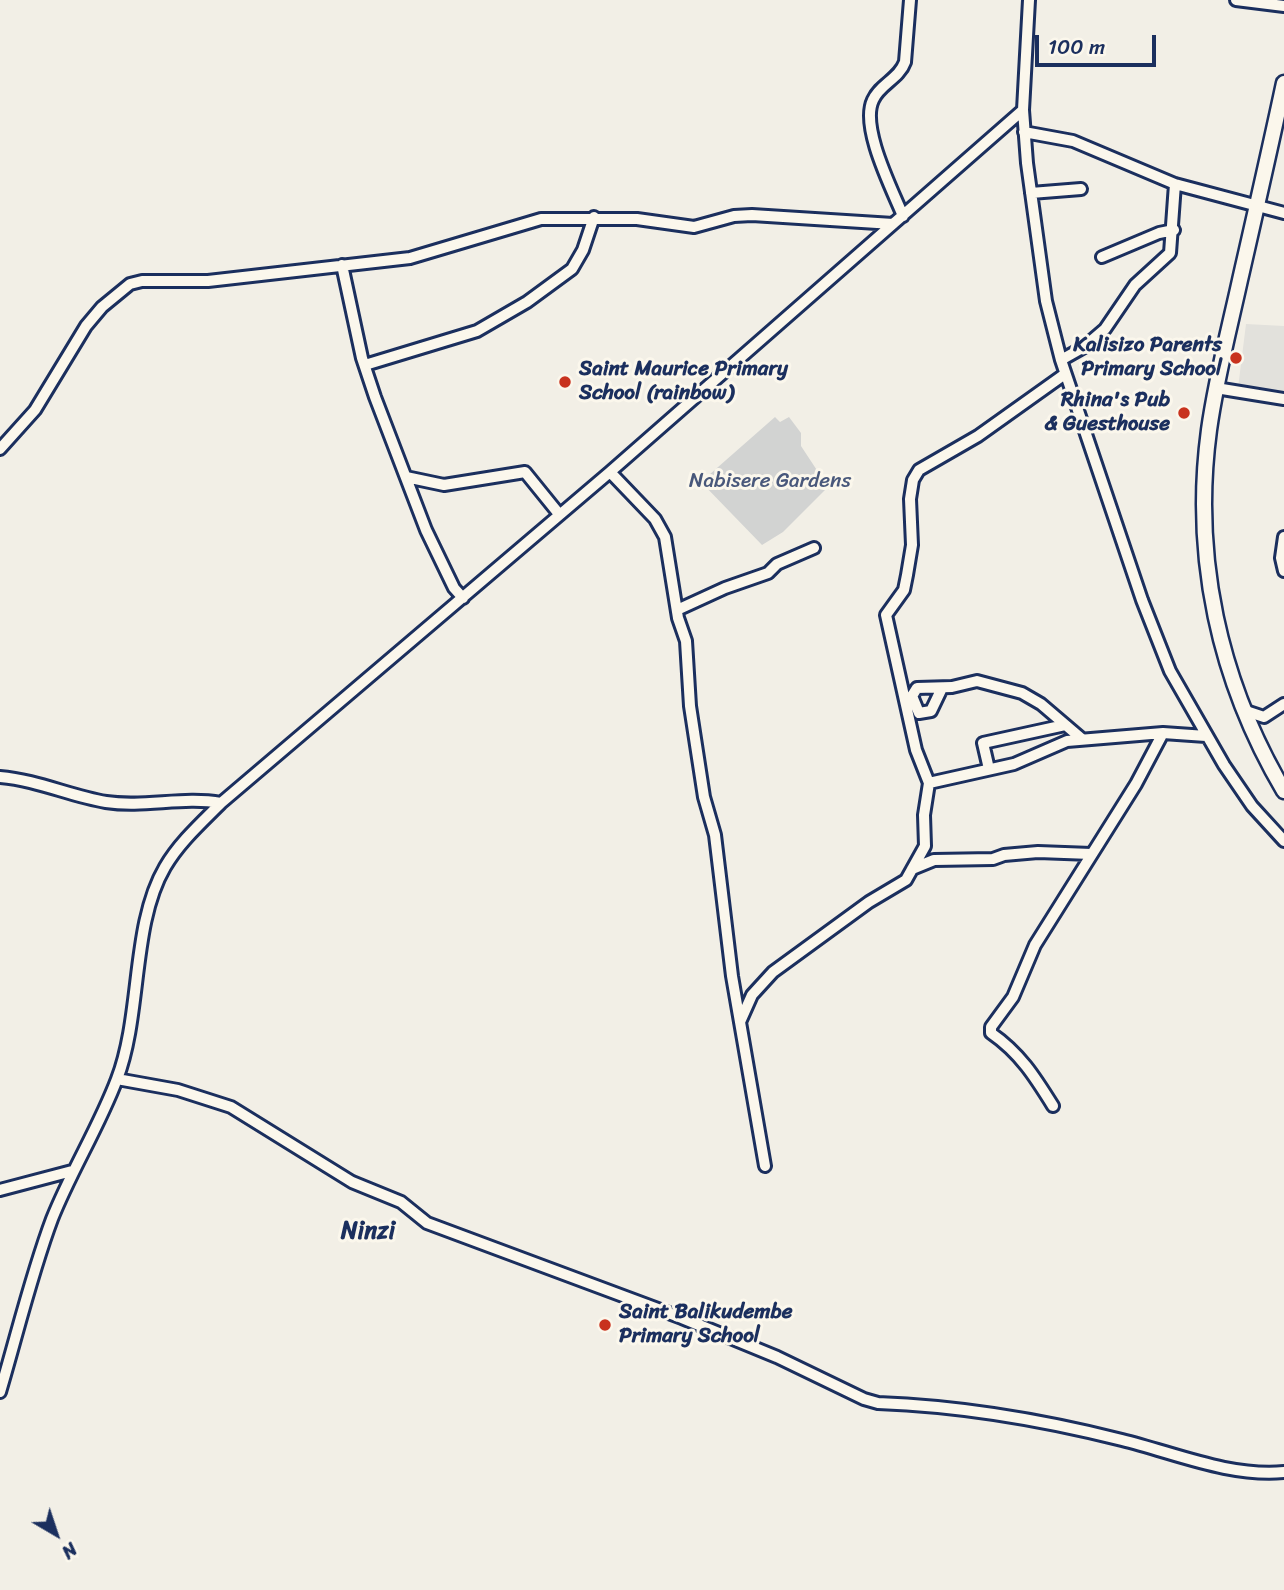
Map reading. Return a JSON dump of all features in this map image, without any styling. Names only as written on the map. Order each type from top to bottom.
[{"type":"highway","points":[[1284,83],[1216,388],[1205,465],[1205,543],[1223,653],[1252,735],[1284,791]]},
{"type":"street","points":[[903,216],[876,146],[869,118],[872,100],[905,62],[910,0]]},
{"type":"street","points":[[1029,0],[1024,132],[1046,300],[1065,374],[1155,636],[1183,698],[1252,806],[1284,841]]},
{"type":"street","points":[[1237,0],[1284,6]]},
{"type":"street","points":[[0,1392],[51,1222],[72,1171],[117,1079],[128,1040],[147,918],[156,884],[184,840],[220,803],[610,472],[1023,110]]},
{"type":"street","points":[[1024,132],[1073,141],[1175,184],[1284,213]]},
{"type":"street","points":[[1061,360],[1094,340],[1118,314],[1135,285],[1167,258],[1174,230],[1175,184]]},
{"type":"street","points":[[1031,193],[1081,189]]},
{"type":"street","points":[[0,449],[34,411],[86,326],[102,307],[130,284],[142,281],[208,281],[422,256],[527,221],[594,217],[637,219],[678,227],[752,215],[893,224]]},
{"type":"street","points":[[365,365],[477,331],[527,302],[572,269],[583,250],[594,217]]},
{"type":"street","points":[[1102,257],[1159,233],[1174,230]]},
{"type":"street","points":[[342,265],[365,365],[426,530],[454,588],[463,598]]},
{"type":"street","points":[[740,1022],[752,995],[773,972],[869,902],[906,880],[925,846],[924,815],[929,783],[916,750],[886,615],[904,590],[907,575],[912,545],[913,480],[919,470],[978,436],[1065,374]]},
{"type":"street","points":[[1216,388],[1284,399]]},
{"type":"street","points":[[407,477],[444,485],[525,472],[559,514]]},
{"type":"street","points":[[610,472],[661,527],[677,610],[686,641],[690,706],[704,797],[715,835],[740,1022],[765,1166]]},
{"type":"street","points":[[1284,537],[1281,558],[1284,571]]},
{"type":"street","points":[[677,610],[725,588],[768,573],[777,564],[814,548]]},
{"type":"street","points":[[942,688],[971,681],[984,681],[1032,697],[1082,740]]},
{"type":"street","points":[[1242,709],[1264,717],[1284,704]]},
{"type":"street","points":[[989,769],[984,743],[1065,725]]},
{"type":"street","points":[[929,783],[1014,764],[1061,743],[1163,733],[1206,736]]},
{"type":"street","points":[[1053,1106],[1029,1068],[990,1030],[1013,997],[1035,945],[1163,733]]},
{"type":"street","points":[[0,776],[28,780],[113,803],[156,804],[198,800],[220,803]]},
{"type":"street","points":[[912,869],[934,860],[993,859],[1004,855],[1038,852],[1091,854]]},
{"type":"street","points":[[117,1079],[148,1083],[221,1102],[352,1182],[401,1202],[427,1223],[681,1318],[777,1357],[864,1399],[878,1403],[987,1413],[1096,1434],[1162,1453],[1228,1467],[1265,1474],[1284,1472]]},
{"type":"street","points":[[2,1188],[72,1171]]},
{"type":"shaded area","name":"Kalisizo Parents Primary School","points":[[1246,324],[1284,326],[1284,395],[1238,388]]},
{"type":"green space","name":"Nabisere Gardens","points":[[775,417],[780,422],[789,417],[801,433],[801,446],[828,487],[783,532],[762,545],[701,482]]},
{"type":"place","name":"Kalisizo Parents Primary School","points":[[1236,358]]},
{"type":"place","name":"Saint Maurice Primary School (rainbow)","points":[[565,382]]},
{"type":"place","name":"Rhina's Pub & Guesthouse","points":[[1184,413]]},
{"type":"place","name":"Saint Balikudembe Primary School","points":[[605,1325]]},
{"type":"district","name":"Ninzi","points":[[368,1232]]}]
